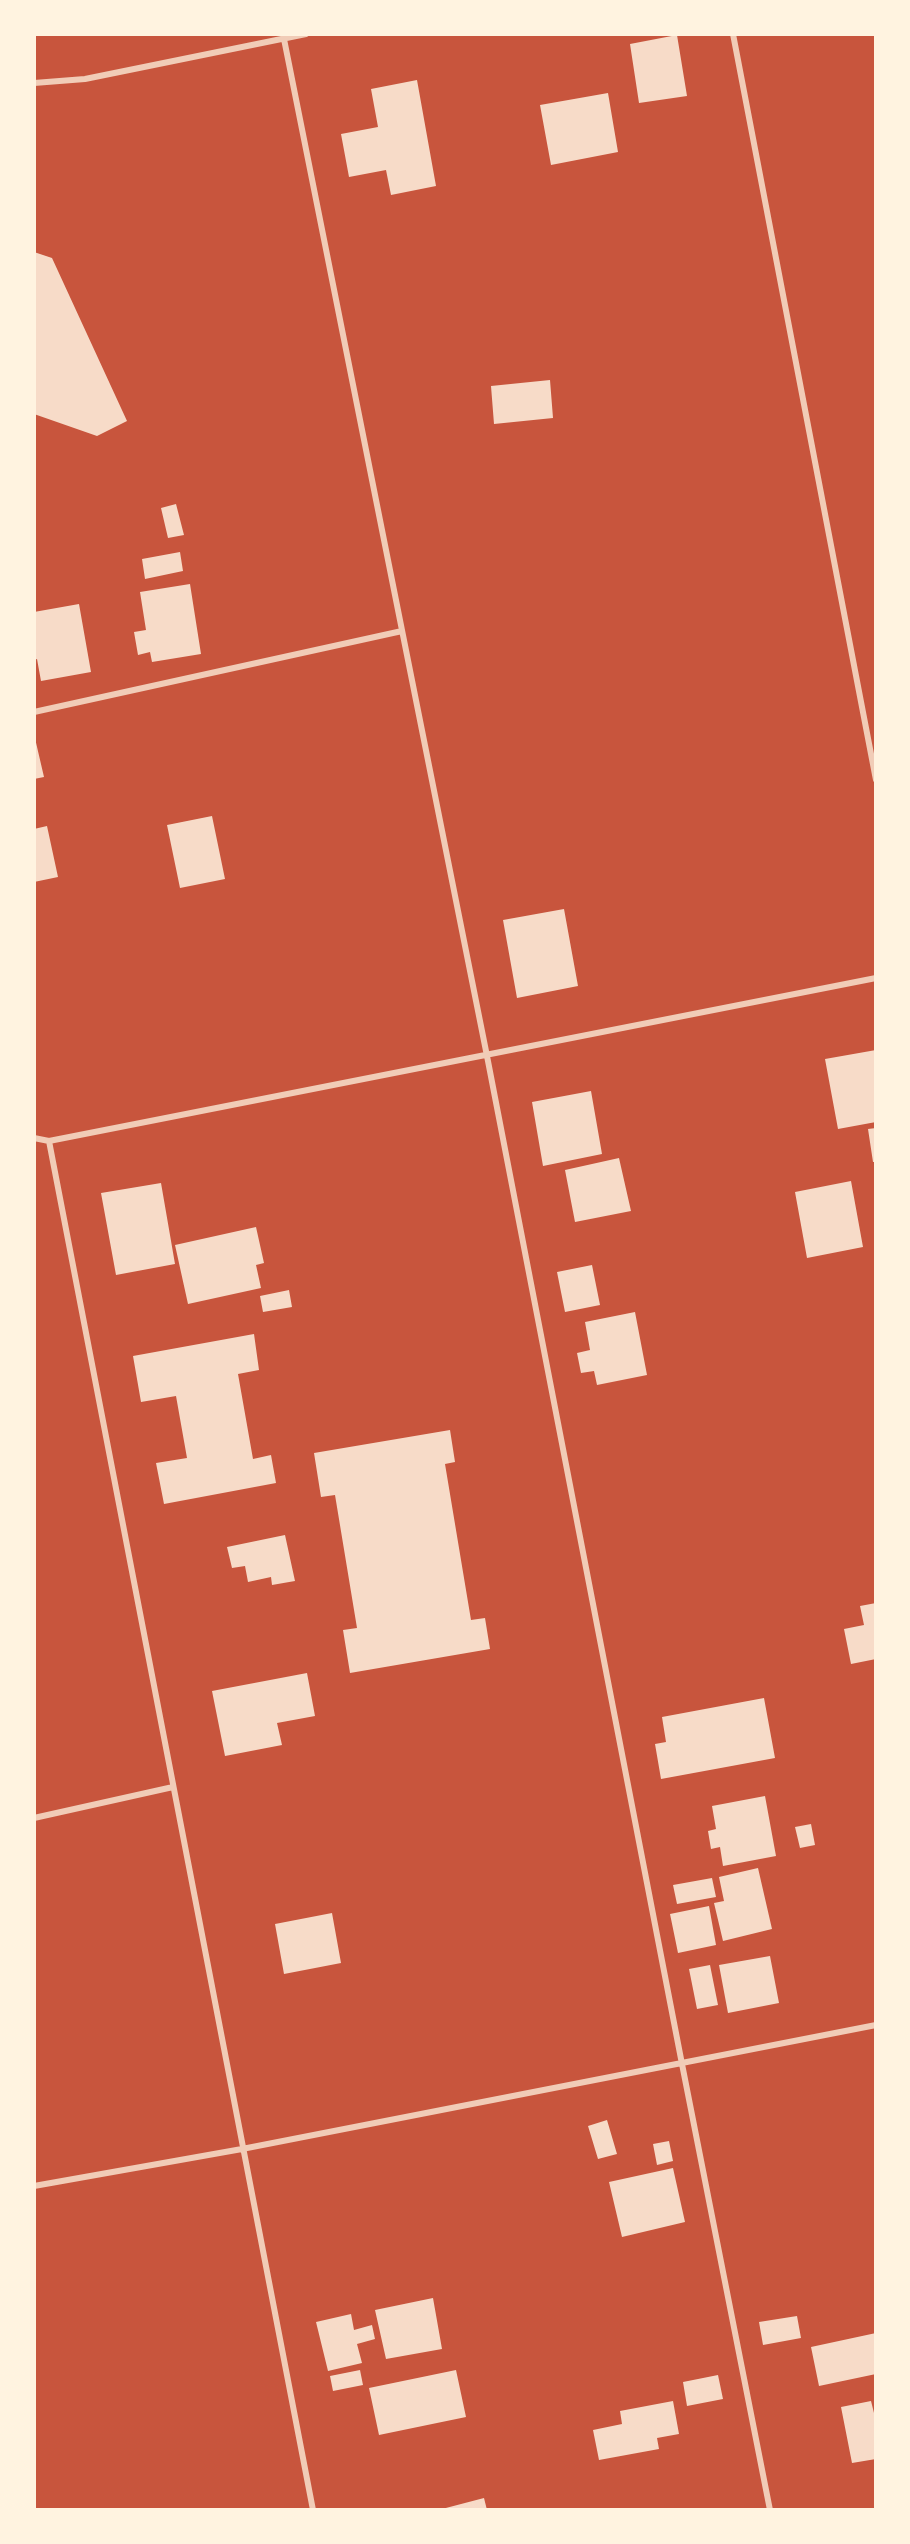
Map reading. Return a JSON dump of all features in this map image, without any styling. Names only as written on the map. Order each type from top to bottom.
[{"type":"street","points":[[34,83],[85,79],[306,34]]},
{"type":"street","points":[[733,34],[876,780]]},
{"type":"street","points":[[284,39],[487,1056],[770,2510]]},
{"type":"street","points":[[34,712],[402,631]]},
{"type":"street","points":[[34,1138],[49,1141],[876,978]]},
{"type":"street","points":[[49,1141],[313,2510]]},
{"type":"street","points":[[34,1818],[173,1787]]},
{"type":"street","points":[[34,2186],[242,2149],[876,2025]]},
{"type":"building","points":[[677,35],[687,96],[639,103],[630,44]]},
{"type":"building","points":[[417,80],[436,186],[391,195],[386,170],[349,177],[341,134],[378,127],[371,89]]},
{"type":"building","points":[[608,93],[618,152],[551,165],[540,105]]},
{"type":"building","points":[[34,252],[52,258],[127,421],[97,436],[34,414]]},
{"type":"building","points":[[550,380],[553,418],[494,424],[491,386]]},
{"type":"building","points":[[176,504],[184,535],[168,538],[161,508]]},
{"type":"building","points":[[180,552],[183,571],[145,579],[142,559]]},
{"type":"building","points":[[190,584],[201,654],[152,662],[150,652],[138,655],[134,632],[146,630],[140,592]]},
{"type":"building","points":[[79,604],[91,672],[41,681],[37,659],[34,660],[34,642],[36,642],[34,612]]},
{"type":"building","points":[[34,734],[44,777],[34,779]]},
{"type":"building","points":[[212,816],[225,879],[180,888],[167,825]]},
{"type":"building","points":[[47,826],[58,877],[34,882],[34,829]]},
{"type":"building","points":[[564,909],[578,986],[517,998],[503,920]]},
{"type":"building","points":[[876,1050],[876,1122],[838,1129],[825,1059]]},
{"type":"building","points":[[591,1091],[602,1154],[543,1166],[532,1102]]},
{"type":"building","points":[[876,1128],[876,1162],[873,1162],[868,1129]]},
{"type":"building","points":[[619,1158],[631,1211],[575,1222],[565,1170]]},
{"type":"building","points":[[851,1181],[863,1247],[807,1258],[795,1192]]},
{"type":"building","points":[[161,1183],[175,1264],[116,1275],[101,1193]]},
{"type":"building","points":[[256,1227],[264,1263],[256,1265],[261,1288],[188,1304],[175,1245]]},
{"type":"building","points":[[592,1265],[600,1305],[565,1312],[557,1272]]},
{"type":"building","points":[[289,1290],[292,1307],[263,1312],[260,1296]]},
{"type":"building","points":[[635,1312],[647,1375],[597,1385],[594,1371],[581,1373],[577,1353],[590,1350],[585,1322]]},
{"type":"building","points":[[254,1334],[259,1370],[238,1374],[253,1459],[271,1455],[276,1483],[164,1504],[156,1463],[187,1458],[176,1396],[141,1402],[133,1356]]},
{"type":"building","points":[[450,1430],[455,1462],[445,1464],[471,1620],[485,1618],[490,1649],[350,1673],[343,1630],[357,1628],[335,1495],[321,1497],[314,1453]]},
{"type":"building","points":[[285,1535],[295,1581],[272,1585],[271,1577],[248,1582],[245,1566],[232,1568],[227,1547]]},
{"type":"building","points":[[876,1603],[876,1659],[851,1664],[844,1629],[864,1625],[860,1606]]},
{"type":"building","points":[[307,1673],[315,1716],[277,1723],[282,1745],[225,1756],[212,1691]]},
{"type":"building","points":[[764,1698],[775,1758],[661,1779],[655,1744],[666,1742],[662,1717]]},
{"type":"building","points":[[765,1796],[776,1856],[723,1866],[720,1847],[711,1849],[708,1831],[716,1829],[712,1806]]},
{"type":"building","points":[[811,1824],[815,1845],[800,1848],[795,1827]]},
{"type":"building","points":[[758,1868],[772,1929],[723,1941],[714,1903],[724,1901],[719,1877]]},
{"type":"building","points":[[712,1878],[716,1897],[677,1904],[673,1885]]},
{"type":"building","points":[[709,1906],[716,1945],[678,1953],[670,1914]]},
{"type":"building","points":[[332,1913],[341,1963],[284,1974],[275,1924]]},
{"type":"building","points":[[770,1956],[779,2003],[728,2013],[719,1965]]},
{"type":"building","points":[[710,1965],[718,2005],[697,2009],[689,1969]]},
{"type":"building","points":[[607,2120],[617,2154],[598,2159],[588,2126]]},
{"type":"building","points":[[669,2141],[673,2161],[657,2165],[653,2144]]},
{"type":"building","points":[[673,2168],[685,2222],[622,2237],[609,2182]]},
{"type":"building","points":[[433,2298],[442,2349],[386,2359],[375,2310]]},
{"type":"building","points":[[351,2314],[354,2330],[372,2325],[375,2339],[357,2344],[362,2363],[328,2371],[316,2322]]},
{"type":"building","points":[[797,2316],[801,2338],[763,2345],[759,2322]]},
{"type":"building","points":[[876,2333],[876,2374],[819,2386],[811,2347]]},
{"type":"building","points":[[360,2370],[363,2385],[333,2391],[330,2376]]},
{"type":"building","points":[[456,2370],[466,2417],[379,2435],[369,2388]]},
{"type":"building","points":[[718,2375],[723,2399],[687,2406],[683,2382]]},
{"type":"building","points":[[673,2401],[679,2434],[657,2438],[659,2449],[599,2460],[593,2430],[622,2424],[620,2411]]},
{"type":"building","points":[[871,2401],[876,2421],[876,2459],[852,2463],[841,2407]]},
{"type":"building","points":[[484,2498],[487,2510],[442,2509]]}]
